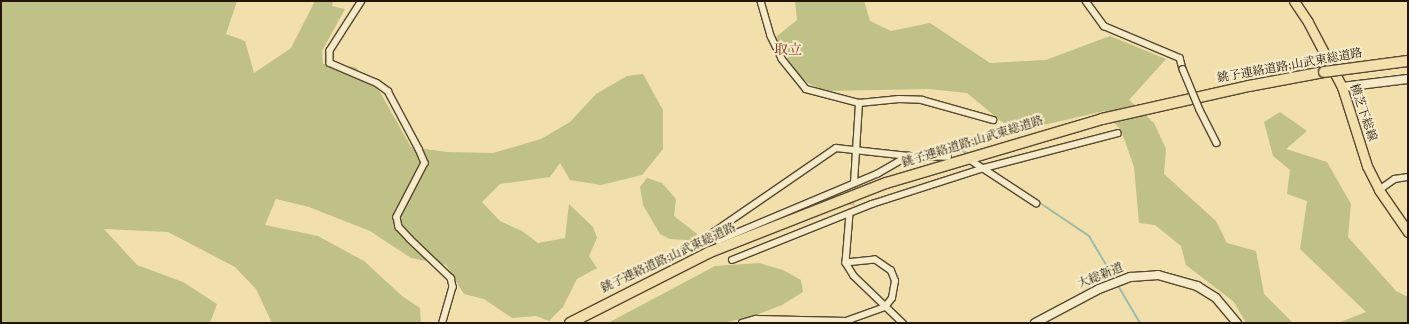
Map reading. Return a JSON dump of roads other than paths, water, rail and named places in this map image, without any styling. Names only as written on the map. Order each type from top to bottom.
[{"type":"highway","name":"銚子連絡道路;山武東総道路","points":[[570,323],[663,274],[762,230],[886,183],[1102,119],[1249,86],[1324,72],[1408,61]]},
{"type":"main road","name":"横芝下総線","points":[[1294,1],[1308,22],[1342,88],[1368,166],[1379,190],[1408,232]]},
{"type":"street","points":[[362,1],[330,51],[330,63],[378,83],[388,91],[425,162],[397,217],[399,227],[451,278],[453,286],[443,323]]},
{"type":"street","points":[[761,1],[774,42],[798,83],[818,94],[859,103],[899,99],[922,100],[993,120]]},
{"type":"street","points":[[1086,1],[1104,26],[1180,58],[1200,110],[1217,143]]},
{"type":"street","points":[[1342,88],[1408,78]]},
{"type":"street","points":[[854,183],[859,103]]},
{"type":"street","points":[[732,260],[850,214],[984,168],[1118,133]]},
{"type":"street","points":[[909,156],[878,174],[719,241],[714,232],[836,148],[857,149],[909,156],[948,157]]},
{"type":"street","points":[[971,158],[1036,203]]},
{"type":"street","points":[[1379,190],[1396,179],[1408,177]]},
{"type":"street","points":[[850,214],[846,263],[854,276],[903,323]]},
{"type":"street","points":[[742,323],[756,319],[846,321],[885,307],[892,298],[895,281],[891,271],[875,260],[846,263]]},
{"type":"street","name":"大総新道","points":[[1034,323],[1099,289],[1131,278],[1158,275],[1197,286],[1216,298],[1237,323]]},
{"type":"waterway","points":[[963,151],[969,155]]},
{"type":"waterway","points":[[976,160],[985,166]]},
{"type":"waterway","points":[[989,169],[1005,180]]},
{"type":"waterway","points":[[1037,201],[1089,236],[1115,280]]},
{"type":"waterway","points":[[1117,284],[1140,323]]},
{"type":"tunnel","points":[[850,214],[854,183]]},
{"type":"district","name":"取立","points":[[788,50]]}]
